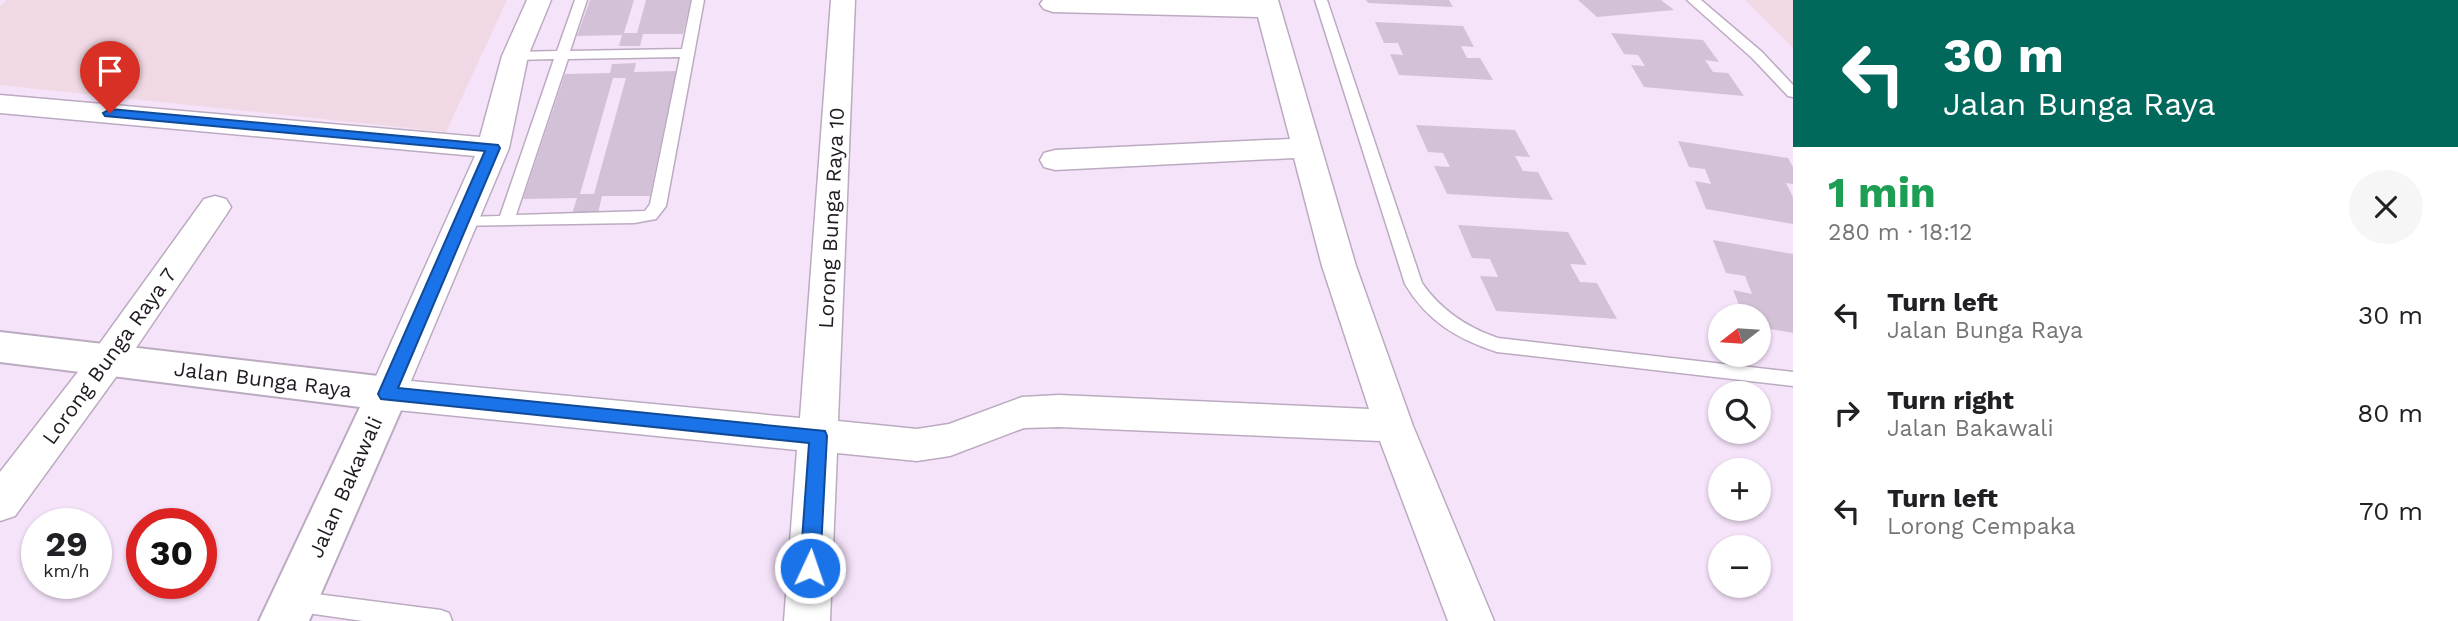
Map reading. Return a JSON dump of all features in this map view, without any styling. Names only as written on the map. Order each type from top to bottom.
[{"type":"street","name":"Jalan Bakawali","points":[[289,611],[494,148],[515,56],[539,0]]},
{"type":"street","name":"Lorong Bunga Raya 10","points":[[807,621],[843,0]]},
{"type":"street","points":[[1053,4],[1268,5],[1339,266],[1394,426],[1471,621]]},
{"type":"street","points":[[0,104],[494,148]]},
{"type":"street","points":[[1055,160],[1307,148]]},
{"type":"street","name":"Lorong Bunga Raya 7","points":[[0,503],[108,360],[215,207]]},
{"type":"street","name":"Jalan Bunga Raya","points":[[0,347],[387,394],[933,445],[1022,413],[1059,411],[1394,426]]},
{"type":"lane","points":[[506,220],[581,0]]},
{"type":"lane","points":[[462,222],[634,218],[654,212],[658,206],[698,0]]},
{"type":"lane","points":[[1321,0],[1414,284],[1427,304],[1444,321],[1469,336],[1497,345],[1793,379]]},
{"type":"lane","points":[[1693,0],[1779,75],[1793,93]]},
{"type":"lane","points":[[515,56],[688,53]]},
{"type":"lane","points":[[289,611],[441,621]]},
{"type":"shaded area","points":[[7,0],[507,0],[446,132],[0,85],[0,6]]},
{"type":"shaded area","points":[[1745,0],[1793,0],[1793,48]]},
{"type":"building","points":[[590,0],[634,0],[624,33],[637,33],[646,0],[691,0],[683,34],[643,34],[640,46],[619,46],[622,35],[577,36]]},
{"type":"building","points":[[1366,0],[1449,0],[1453,7],[1368,3]]},
{"type":"building","points":[[1578,0],[1661,0],[1674,10],[1597,17]]},
{"type":"building","points":[[1375,22],[1463,26],[1474,47],[1461,46],[1467,58],[1480,58],[1493,80],[1399,75],[1390,54],[1403,55],[1398,43],[1384,43]]},
{"type":"building","points":[[1611,33],[1703,40],[1719,62],[1705,60],[1713,72],[1728,73],[1744,96],[1644,87],[1631,65],[1645,66],[1638,55],[1624,54]]},
{"type":"building","points":[[636,63],[634,72],[676,71],[650,196],[602,196],[598,213],[572,214],[577,198],[523,199],[565,74],[610,73],[612,64]],"holes":[[[613,78],[626,78],[594,194],[580,194]]]},
{"type":"building","points":[[1416,125],[1515,130],[1530,157],[1515,156],[1523,171],[1538,172],[1553,200],[1447,194],[1434,166],[1450,167],[1443,153],[1428,152]]},
{"type":"building","points":[[1678,141],[1788,158],[1793,167],[1793,184],[1786,183],[1793,197],[1793,224],[1706,209],[1695,181],[1711,184],[1705,169],[1689,167]]},
{"type":"building","points":[[1458,225],[1568,232],[1587,265],[1570,264],[1580,282],[1597,283],[1617,319],[1496,311],[1480,276],[1498,277],[1490,259],[1472,258]]},
{"type":"building","points":[[1713,240],[1793,254],[1793,333],[1771,329],[1771,304],[1739,304],[1733,290],[1752,294],[1745,276],[1726,273]]},
{"type":"route","points":[[110,113],[494,148],[387,394],[818,436],[810,568]]}]
